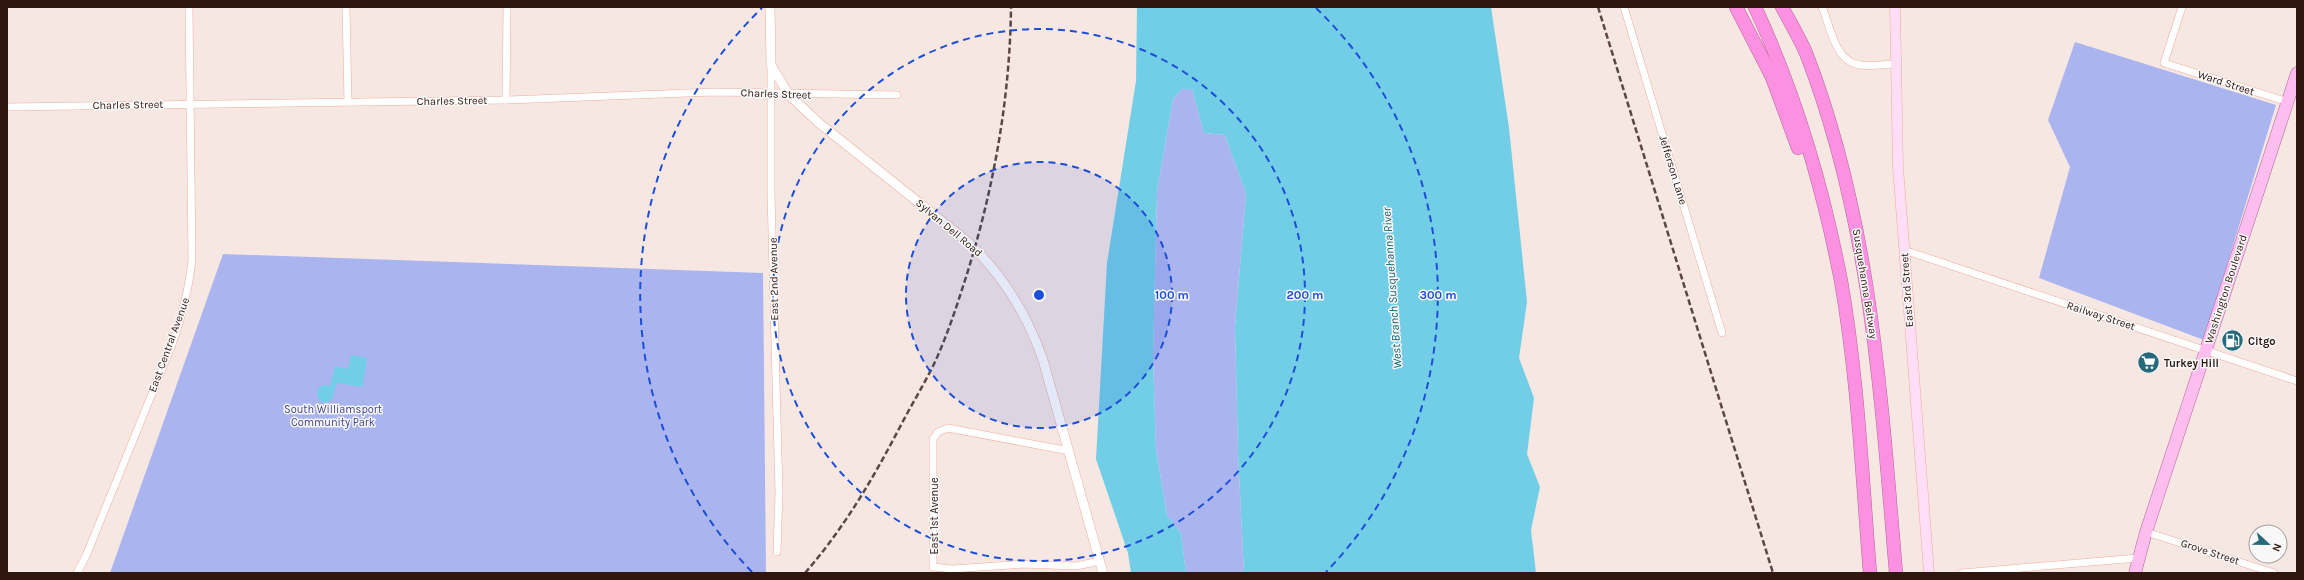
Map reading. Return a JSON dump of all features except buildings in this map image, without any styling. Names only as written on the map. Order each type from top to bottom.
[{"type":"highway","points":[[1736,7],[1772,77],[1793,131],[1841,282]]},
{"type":"highway","points":[[1755,7],[1775,54],[1803,132],[1822,198],[1841,282],[1854,387],[1870,573]]},
{"type":"highway","name":"Susquehanna Beltway","points":[[1782,7],[1805,52],[1838,150],[1862,250],[1877,360],[1896,573]]},
{"type":"highway","points":[[1792,7],[1805,52]]},
{"type":"main road","name":"East 3rd Street","points":[[1895,7],[1896,133],[1929,573]]},
{"type":"main road","name":"Washington Boulevard","points":[[2135,573],[2146,532],[2297,73]]},
{"type":"street","name":"East Central Avenue","points":[[77,573],[86,556],[173,342],[186,301],[192,260],[189,7]]},
{"type":"street","points":[[346,7],[348,102]]},
{"type":"street","points":[[506,100],[507,7]]},
{"type":"street","name":"East 2nd Avenue","points":[[770,7],[779,493],[777,552]]},
{"type":"street","name":"Jefferson Lane","points":[[1624,7],[1722,333]]},
{"type":"street","points":[[1822,7],[1841,54],[1847,60],[1862,66],[1896,64]]},
{"type":"street","name":"Ward Street","points":[[2182,7],[2164,63],[2288,102]]},
{"type":"street","name":"Sylvan Dell Road","points":[[771,65],[789,95],[819,122],[968,242],[983,257],[1009,289],[1032,330],[1069,451],[1103,573]]},
{"type":"street","name":"Charles Street","points":[[7,107],[506,100],[612,94],[771,92],[789,95],[897,95]]},
{"type":"street","name":"Railway Street","points":[[1904,250],[2297,381]]},
{"type":"street","name":"East 1st Avenue","points":[[1069,451],[948,428],[938,432],[933,439],[933,567],[952,568],[1024,564],[1076,566],[1100,561]]},
{"type":"street","name":"Grove Street","points":[[2146,532],[2274,573]]},
{"type":"street","points":[[1962,573],[2138,558]]},
{"type":"green space","points":[[2075,42],[2276,105],[2204,340],[2039,278],[2070,167],[2048,120]]},
{"type":"green space","points":[[1182,89],[1192,89],[1204,133],[1225,135],[1246,194],[1235,326],[1238,453],[1244,573],[1186,573],[1181,533],[1167,515],[1156,450],[1153,356],[1157,191],[1173,99]]},
{"type":"green space","name":"South Williamsport Community Park","points":[[223,254],[763,273],[766,573],[110,573]]},
{"type":"water","name":"West Branch Susquehanna River","points":[[1137,7],[1491,7],[1509,128],[1527,302],[1519,358],[1534,398],[1527,454],[1540,487],[1531,530],[1536,573],[1244,573],[1238,453],[1235,326],[1246,194],[1225,135],[1204,133],[1192,89],[1182,89],[1173,99],[1157,191],[1153,356],[1156,450],[1167,515],[1181,533],[1186,573],[1131,573],[1128,553],[1096,459],[1107,263],[1136,81]]},
{"type":"water","points":[[351,355],[367,358],[362,387],[337,383],[332,399],[327,403],[320,401],[317,395],[318,388],[323,385],[330,386],[335,366],[348,369]]},
{"type":"railway","points":[[805,573],[820,556],[846,520],[870,482],[933,366],[952,321],[977,241],[993,175],[1008,75],[1011,7]]},
{"type":"railway","points":[[1598,7],[1773,573]]},
{"type":"place","name":"Citgo","points":[[2233,341]]},
{"type":"place","name":"Turkey Hill","points":[[2149,363]]}]
